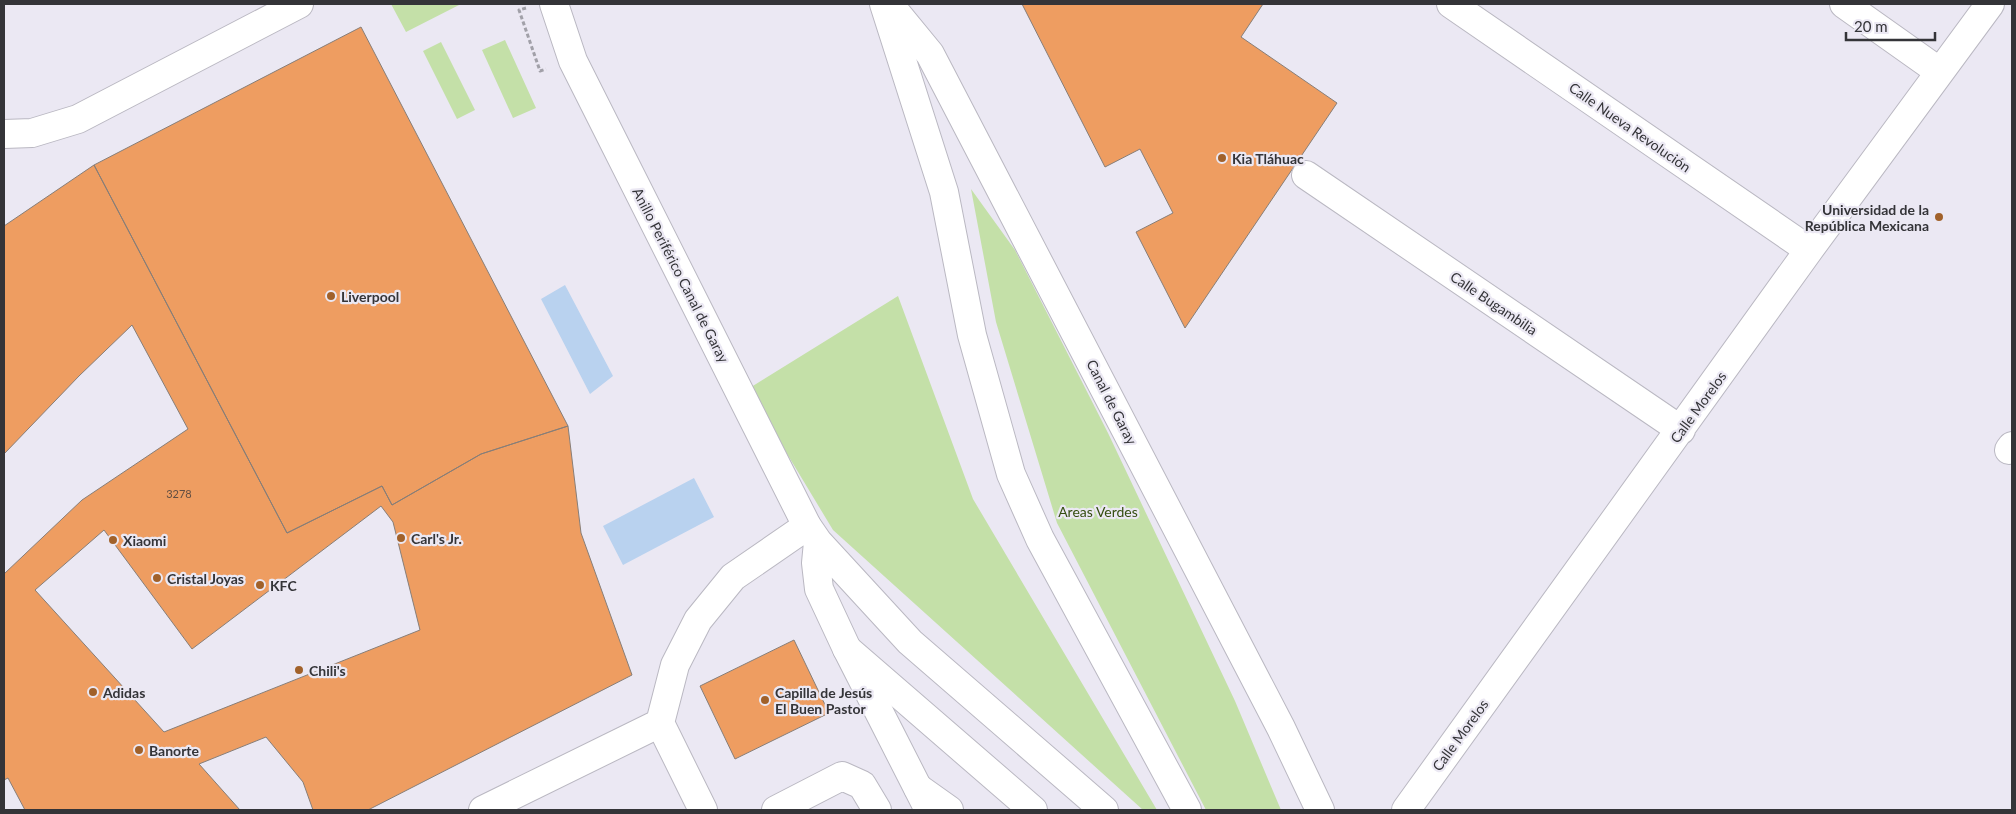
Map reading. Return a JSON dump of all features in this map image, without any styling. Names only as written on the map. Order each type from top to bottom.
[{"type":"main road","points":[[4,134],[32,133],[78,119],[299,4]]},
{"type":"main road","name":"Anillo Periférico Canal de Garay","points":[[554,4],[573,61],[813,534]]},
{"type":"main road","points":[[884,4],[944,192],[972,335],[1011,474],[1040,539],[1188,810]]},
{"type":"main road","name":"Canal de Garay","points":[[889,4],[930,54],[1281,728],[1320,810]]},
{"type":"main road","name":"Calle Nueva Revolución","points":[[1451,4],[1809,250]]},
{"type":"main road","points":[[1844,4],[1940,72]]},
{"type":"main road","name":"Calle Morelos","points":[[1406,810],[1809,250],[1990,4]]},
{"type":"main road","name":"Calle Bugambilia","points":[[1306,175],[1681,430]]},
{"type":"main road","points":[[813,534],[820,589],[847,650],[923,799],[949,810]]},
{"type":"main road","points":[[703,810],[660,723],[675,665],[698,620],[733,577],[813,534]]},
{"type":"main road","points":[[813,534],[910,642],[1104,810]]},
{"type":"main road","points":[[847,650],[1033,810]]},
{"type":"main road","points":[[483,810],[660,723]]},
{"type":"main road","points":[[1281,728],[1306,810]]},
{"type":"main road","points":[[776,810],[842,776],[862,785],[877,810]]},
{"type":"green space","points":[[391,4],[461,4],[406,32]]},
{"type":"green space","points":[[505,40],[536,108],[513,118],[482,50]]},
{"type":"green space","points":[[441,42],[475,110],[457,119],[423,51]]},
{"type":"green space","name":"Areas Verdes","points":[[971,189],[1015,250],[1108,433],[1235,701],[1281,810],[1206,810],[1057,523],[996,322]]},
{"type":"green space","points":[[898,296],[973,499],[1157,810],[1143,810],[833,530],[748,389]]},
{"type":"water","points":[[565,285],[613,376],[590,394],[541,299]]},
{"type":"water","points":[[694,478],[714,517],[623,565],[603,526]]},
{"type":"building","name":"Kia Tláhuac","points":[[1022,4],[1263,4],[1241,37],[1337,103],[1185,328],[1136,232],[1173,213],[1140,149],[1105,167]]},
{"type":"building","name":"Liverpool","points":[[361,27],[568,426],[481,454],[392,505],[382,486],[287,533],[94,165]]},
{"type":"building","points":[[94,165],[287,533],[382,486],[392,505],[481,454],[568,426],[581,533],[632,675],[368,810],[313,810],[303,782],[266,737],[199,764],[240,810],[25,810],[8,778],[4,780],[4,574],[82,500],[188,429],[132,325],[79,376],[4,454],[4,226]],"holes":[[[381,506],[393,522],[420,630],[164,732],[35,590],[104,530],[192,649]]]},
{"type":"building","name":"Capilla de Jesús El Buen Pastor","points":[[794,640],[829,713],[735,759],[700,686]]},
{"type":"place","name":"Kia Tláhuac","points":[[1222,158]]},
{"type":"place","name":"Universidad de la República Mexicana","points":[[1939,217]]},
{"type":"place","name":"Liverpool","points":[[331,296]]},
{"type":"place","name":"Carl's Jr.","points":[[401,538]]},
{"type":"place","name":"Xiaomi","points":[[113,540]]},
{"type":"place","name":"Cristal Joyas","points":[[157,578]]},
{"type":"place","name":"KFC","points":[[260,585]]},
{"type":"place","name":"Chili's","points":[[299,670]]},
{"type":"place","name":"Adidas","points":[[93,692]]},
{"type":"place","name":"Capilla de Jesús El Buen Pastor","points":[[765,700]]},
{"type":"place","name":"Banorte","points":[[139,750]]}]
